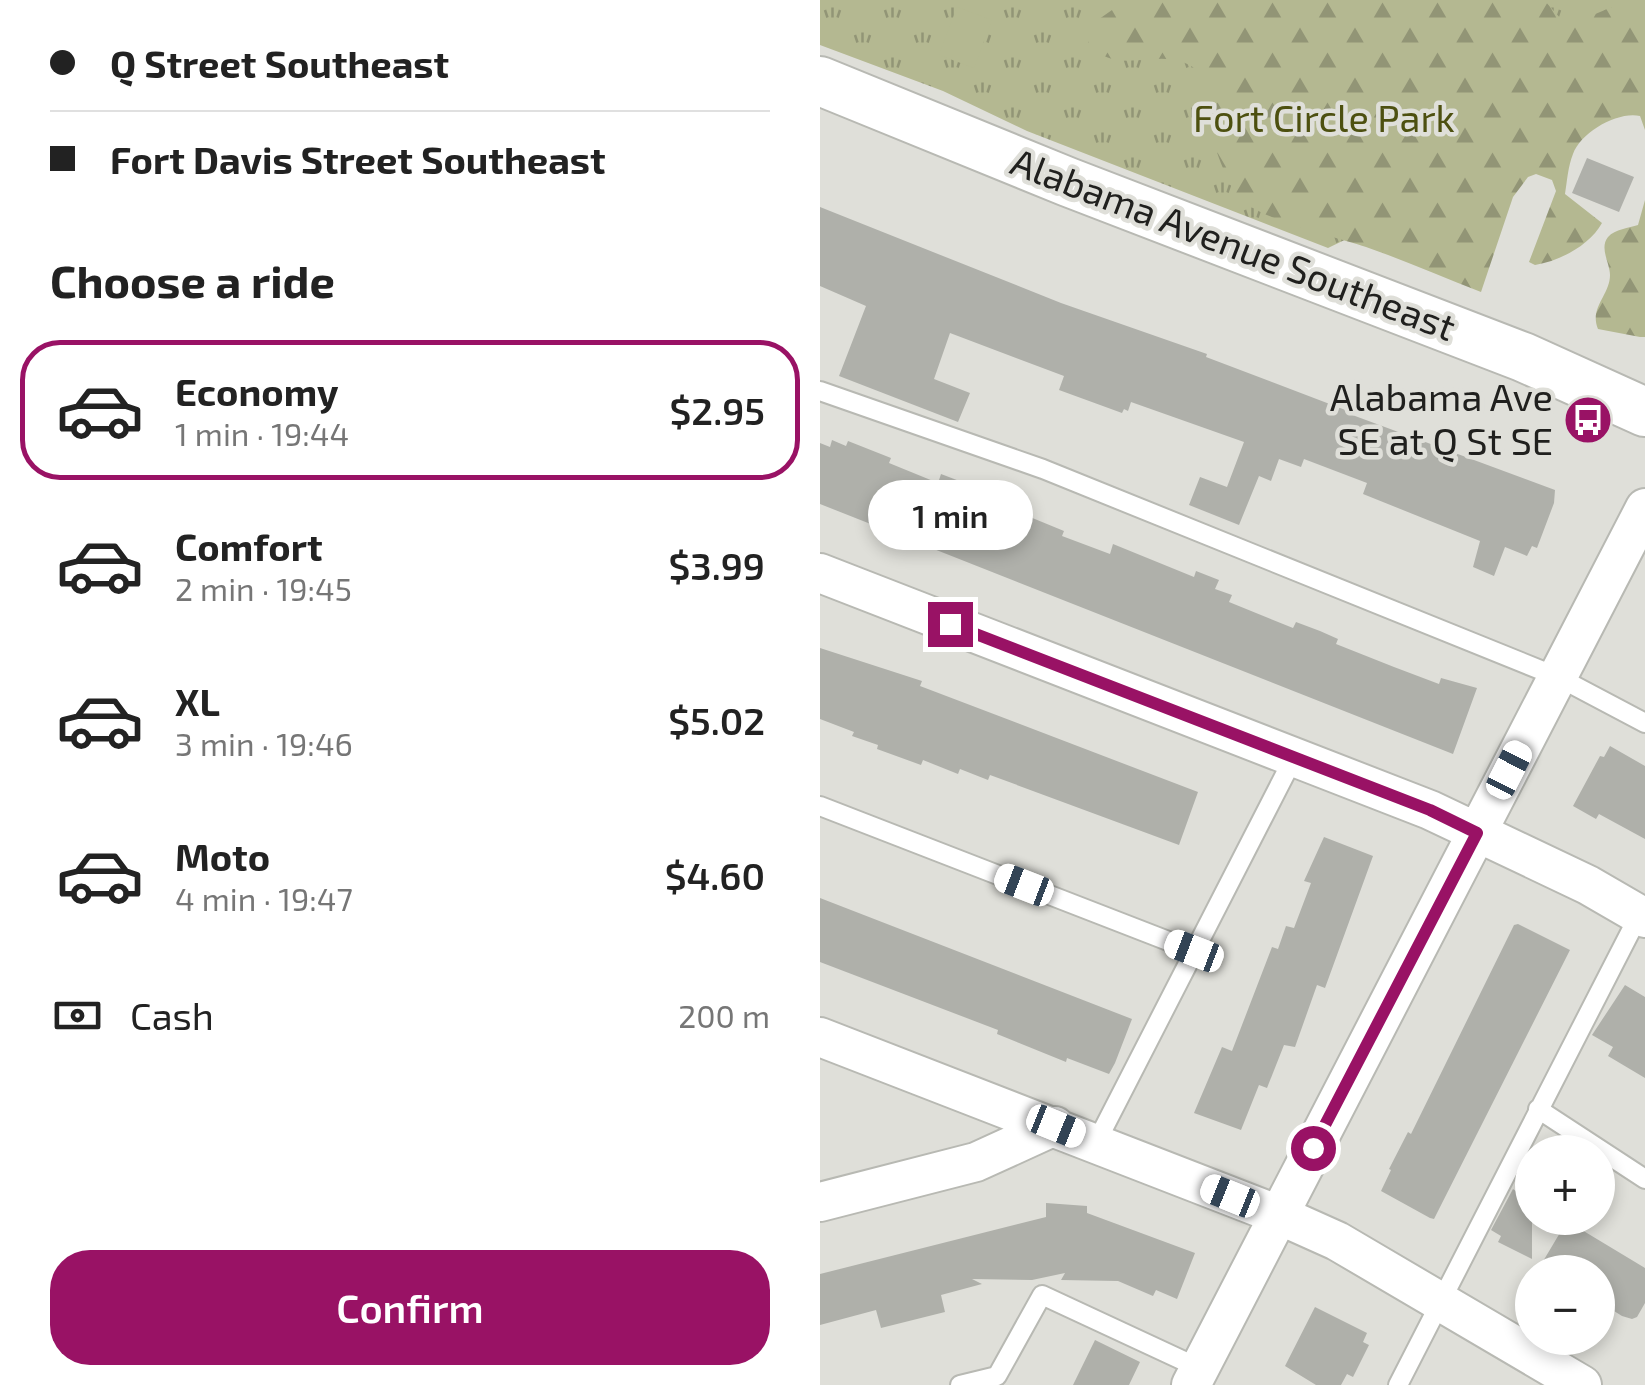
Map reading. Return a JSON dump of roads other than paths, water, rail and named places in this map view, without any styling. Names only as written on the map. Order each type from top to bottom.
[{"type":"street","name":"Alabama Avenue Southeast","points":[[820,81],[1068,182],[1523,357],[1645,412]]},
{"type":"street","points":[[1195,1377],[1645,508]]},
{"type":"street","points":[[820,573],[1430,810],[1642,916]]},
{"type":"street","points":[[820,1037],[1278,1215],[1336,1242],[1582,1385]]},
{"type":"street","points":[[820,1202],[976,1162],[1056,1126]]},
{"type":"lane","points":[[820,390],[1044,469],[1558,677],[1645,723]]},
{"type":"lane","points":[[1096,1142],[1294,757]]},
{"type":"lane","points":[[820,806],[1194,951]]},
{"type":"lane","points":[[1398,1385],[1438,1301],[1642,916]]},
{"type":"lane","points":[[1538,1109],[1645,1179]]},
{"type":"lane","points":[[960,1385],[997,1376],[1042,1295],[1195,1377]]},
{"type":"place","name":"Alabama Ave SE at Q St SE","points":[[1588,420]]},
{"type":"park label","name":"Fort Circle Park","points":[[1324,119]]}]
